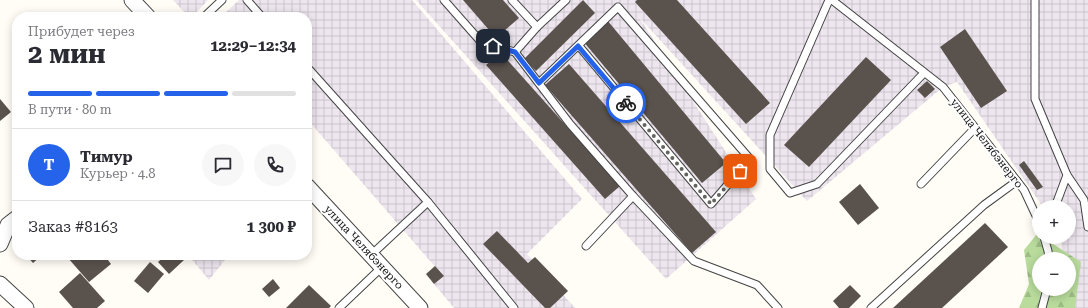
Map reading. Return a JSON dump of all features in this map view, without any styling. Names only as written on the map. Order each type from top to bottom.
[{"type":"street","points":[[132,0],[143,12]]},
{"type":"street","name":"улица Челябэнерго","points":[[312,191],[420,308]]},
{"type":"street","points":[[0,244],[8,224],[12,221]]},
{"type":"street","points":[[0,284],[26,308]]},
{"type":"lane","points":[[209,12],[222,0]]},
{"type":"lane","points":[[247,0],[258,12]]},
{"type":"lane","points":[[444,0],[482,43],[515,52],[570,124],[633,196],[694,261],[758,285],[778,308]]},
{"type":"lane","points":[[512,0],[536,27]]},
{"type":"lane","points":[[515,52],[536,27],[566,0]]},
{"type":"lane","points":[[829,0],[770,135],[770,169],[790,193],[817,184],[924,73]]},
{"type":"lane","name":"улица Челябэнерго","points":[[832,0],[943,88],[1024,190],[1032,207]]},
{"type":"lane","points":[[1035,0],[1035,99],[1067,175],[1084,200],[1088,227]]},
{"type":"lane","points":[[539,83],[618,7],[750,159],[711,204],[578,46]]},
{"type":"lane","points":[[312,73],[428,202],[514,308]]},
{"type":"lane","points":[[921,184],[975,128]]},
{"type":"lane","points":[[1058,200],[1067,175]]},
{"type":"lane","points":[[871,308],[984,206],[1017,181]]},
{"type":"lane","points":[[586,246],[633,196]]},
{"type":"lane","points":[[371,255],[428,202]]},
{"type":"lane","points":[[339,308],[382,268]]},
{"type":"lane","points":[[1042,308],[1045,296]]},
{"type":"shaded area","points":[[173,0],[208,0],[197,12],[184,12]]},
{"type":"shaded area","points":[[239,0],[412,0],[582,199],[527,254],[575,308],[454,308],[434,284],[443,276],[312,125],[312,12],[226,12]]},
{"type":"shaded area","points":[[416,0],[1088,0],[1088,308],[1058,308],[1065,296],[1076,296],[1076,252],[1062,252],[1062,244],[1076,244],[1076,200],[1038,200],[957,82],[943,87],[807,201],[639,17],[756,199],[666,279]]},
{"type":"shaded area","points":[[192,260],[225,260],[209,280]]},
{"type":"green space","points":[[1032,240],[1032,244],[1053,244],[1065,252],[1032,252],[1032,296],[1076,296],[1076,259],[1081,262],[1075,308],[1019,308],[1029,284],[1024,250]]},
{"type":"building","points":[[463,0],[503,0],[519,18],[496,38]]},
{"type":"building","points":[[583,0],[595,13],[536,71],[524,59]]},
{"type":"building","points":[[637,0],[677,0],[770,103],[746,124],[635,2]]},
{"type":"building","points":[[607,20],[726,163],[702,183],[583,41]]},
{"type":"building","points":[[965,29],[1007,91],[981,108],[940,47]]},
{"type":"building","points":[[501,53],[620,186],[605,199],[486,65]]},
{"type":"building","points":[[866,57],[891,80],[809,167],[784,145]]},
{"type":"building","points":[[569,64],[716,232],[692,253],[545,85]]},
{"type":"building","points":[[927,81],[935,89],[925,98],[917,90]]},
{"type":"building","points":[[0,99],[11,112],[0,121]]},
{"type":"building","points":[[1024,161],[1043,187],[1037,190],[1019,165]]},
{"type":"building","points":[[860,184],[879,208],[858,225],[839,202]]},
{"type":"building","points":[[985,223],[1008,247],[942,308],[893,308]]},
{"type":"building","points":[[497,231],[528,263],[535,257],[568,291],[550,308],[545,308],[483,244]]},
{"type":"building","points":[[70,260],[108,260],[111,264],[89,282]]},
{"type":"building","points":[[160,260],[184,260],[169,274],[158,262]]},
{"type":"building","points":[[150,262],[164,274],[148,293],[134,281]]},
{"type":"building","points":[[435,266],[444,276],[434,284],[426,274]]},
{"type":"building","points":[[80,273],[105,301],[97,308],[73,308],[59,292]]},
{"type":"building","points":[[273,279],[280,288],[269,297],[262,289]]},
{"type":"building","points":[[309,285],[331,306],[329,308],[286,308]]},
{"type":"building","points":[[850,285],[861,296],[849,308],[839,308],[833,301]]},
{"type":"way so far","points":[[626,103],[711,204],[740,171]]},
{"type":"route","points":[[493,46],[515,52],[539,83],[578,46],[626,103]]}]
